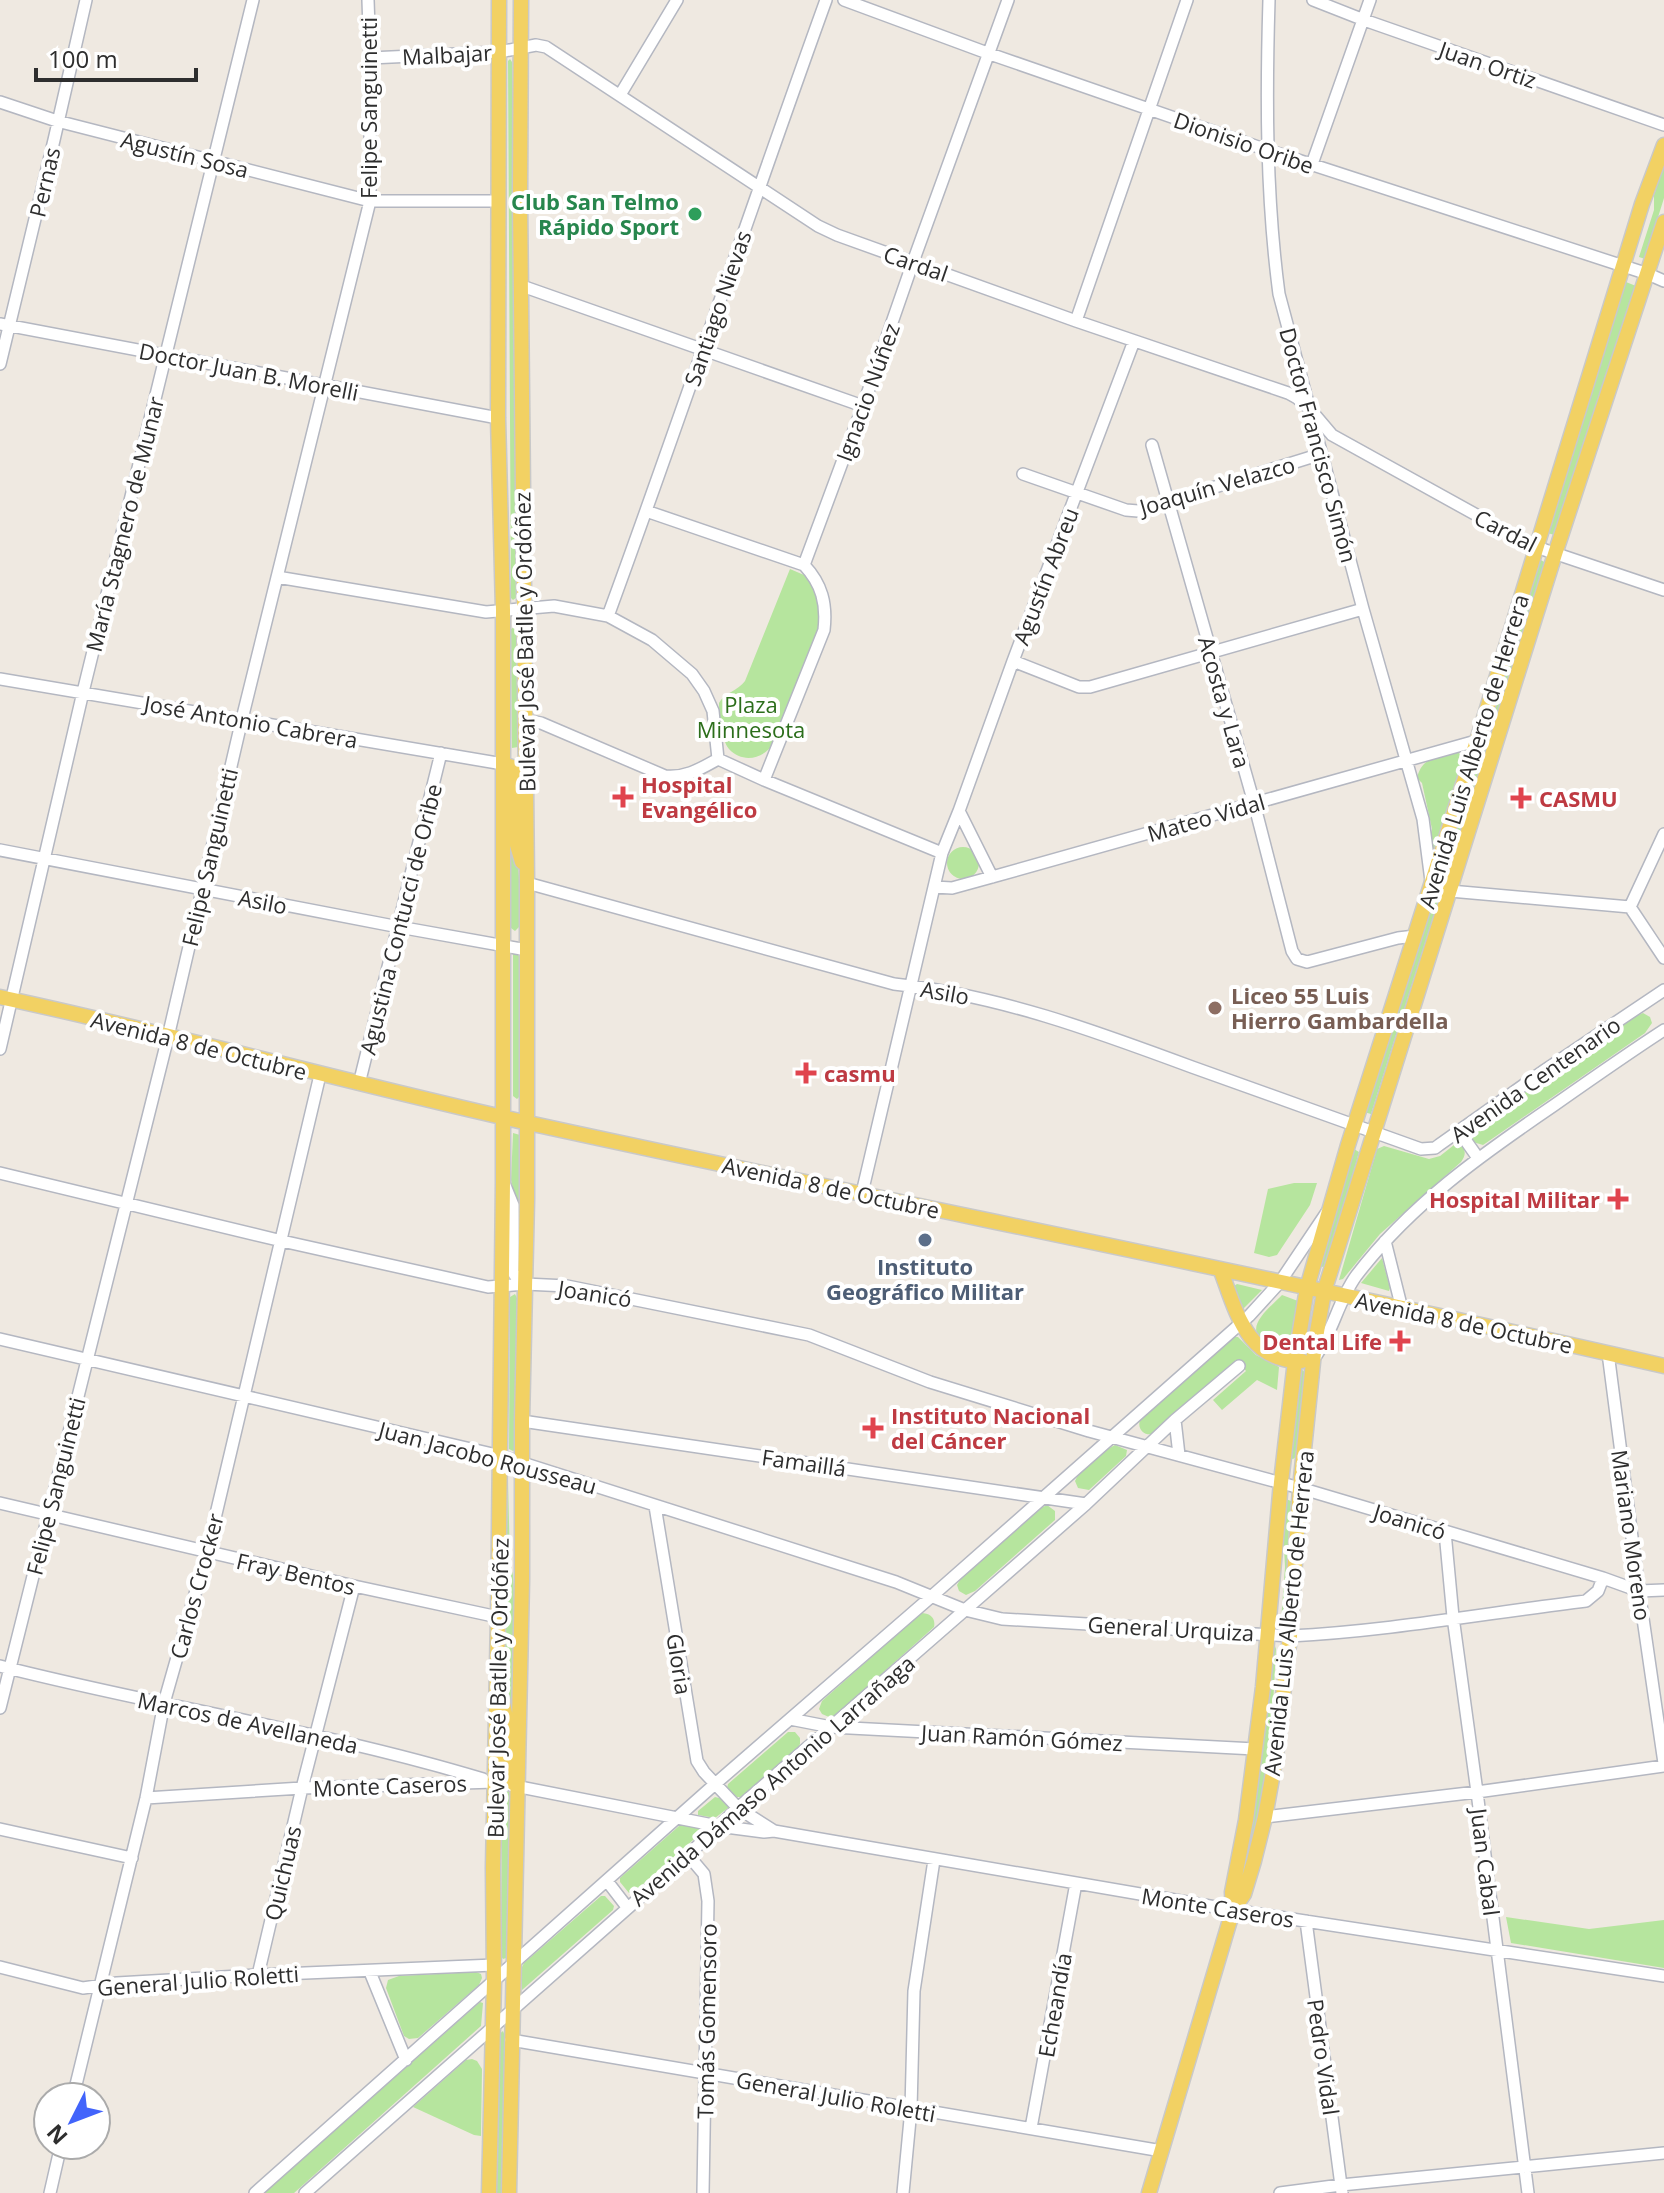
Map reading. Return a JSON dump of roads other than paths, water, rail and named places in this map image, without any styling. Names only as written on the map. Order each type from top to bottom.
[{"type":"main road","name":"Bulevar José Batlle y Ordóñez","points":[[489,2193],[503,1183],[503,610],[498,418],[499,0]]},
{"type":"main road","name":"Bulevar José Batlle y Ordóñez","points":[[509,2193],[522,1580],[527,1123],[521,0]]},
{"type":"main road","name":"Avenida Luis Alberto de Herrera","points":[[1233,1910],[1232,1892],[1255,1749],[1295,1361],[1307,1288],[1642,204],[1664,145]]},
{"type":"main road","name":"Avenida Luis Alberto de Herrera","points":[[1149,2193],[1233,1910],[1244,1894],[1265,1817],[1276,1756],[1290,1636],[1300,1488],[1324,1292],[1555,554],[1664,222]]},
{"type":"main road","points":[[503,764],[514,769],[517,849],[527,878]]},
{"type":"main road","name":"Avenida 8 de Octubre","points":[[6,998],[527,1123],[1664,1366]]},
{"type":"main road","points":[[1221,1271],[1245,1332],[1260,1347],[1295,1361],[1314,1357]]},
{"type":"main road","points":[[501,1456],[512,1471],[512,1561],[522,1580]]},
{"type":"main road","points":[[497,1687],[507,1722],[506,1772],[508,1779],[517,1786]]},
{"type":"street","name":"Pernas","points":[[0,364],[5,325],[54,140],[86,0]]},
{"type":"street","name":"María Stagnero de Munar","points":[[0,1049],[6,998],[46,858],[83,692],[253,0]]},
{"type":"street","name":"Felipe Sanguinetti","points":[[0,1708],[5,1668],[49,1515],[168,1037],[242,719],[370,201],[368,0]]},
{"type":"street","points":[[620,95],[677,0]]},
{"type":"street","name":"Santiago Nievas","points":[[608,616],[826,0]]},
{"type":"street","name":"Dionisio Oribe","points":[[844,0],[1267,150],[1664,281]]},
{"type":"street","name":"Ignacio Núñez","points":[[804,565],[1008,0]]},
{"type":"street","points":[[1076,321],[1187,0]]},
{"type":"street","name":"Doctor Francisco Simón","points":[[1269,0],[1267,150],[1279,294],[1423,819],[1431,881]]},
{"type":"street","name":"Juan Ortiz","points":[[1313,0],[1664,125]]},
{"type":"street","points":[[1312,164],[1370,0]]},
{"type":"street","name":"Malbajar","points":[[370,58],[499,52],[522,46]]},
{"type":"street","name":"Cardal","points":[[522,46],[546,47],[818,226],[1076,321],[1288,393],[1310,409],[1332,435],[1537,547],[1664,590]]},
{"type":"street","name":"Agustín Sosa","points":[[0,102],[57,121],[370,201],[499,201]]},
{"type":"street","points":[[522,286],[863,406]]},
{"type":"street","name":"Doctor Juan B. Morelli","points":[[5,325],[498,418]]},
{"type":"street","name":"Agustín Abreu","points":[[862,1193],[942,853],[1134,341]]},
{"type":"street","points":[[1321,454],[1332,435]]},
{"type":"street","name":"Acosta y Lara","points":[[1152,445],[1254,803],[1292,951],[1297,959],[1307,962],[1415,936]]},
{"type":"street","name":"Joaquín Velazco","points":[[1023,474],[1138,511],[1321,454]]},
{"type":"street","points":[[646,511],[804,565],[822,592],[826,615],[824,630],[764,780]]},
{"type":"street","points":[[277,577],[486,612],[554,606],[608,616],[652,640],[692,674],[713,711],[718,759]]},
{"type":"street","points":[[1013,661],[1079,687],[1090,687],[1363,609]]},
{"type":"street","name":"José Antonio Cabrera","points":[[0,679],[503,764]]},
{"type":"street","points":[[526,720],[541,723],[665,776],[690,775],[718,759]]},
{"type":"street","name":"Mateo Vidal","points":[[934,887],[952,888],[1476,741]]},
{"type":"street","name":"Agustina Contucci de Oribe","points":[[359,1084],[441,753]]},
{"type":"street","points":[[718,759],[942,853]]},
{"type":"street","points":[[959,811],[992,877]]},
{"type":"street","points":[[1630,907],[1664,834]]},
{"type":"street","name":"Asilo","points":[[0,850],[527,950]]},
{"type":"street","name":"Asilo","points":[[527,878],[894,984],[965,994],[1029,1010],[1355,1126]]},
{"type":"street","points":[[1431,881],[1450,891],[1630,907]]},
{"type":"street","points":[[1630,907],[1664,958]]},
{"type":"street","name":"Avenida Centenario","points":[[1355,1126],[1421,1149],[1435,1148],[1664,990]]},
{"type":"street","name":"Avenida Centenario","points":[[1343,1296],[1385,1241],[1478,1158],[1664,1030]]},
{"type":"street","name":"Carlos Crocker","points":[[77,2081],[146,1798],[164,1703],[207,1552],[320,1075]]},
{"type":"street","points":[[1459,1131],[1478,1158]]},
{"type":"street","name":"Joanicó","points":[[0,1173],[488,1287],[525,1284],[567,1286],[809,1335],[930,1382],[1111,1437],[1281,1482],[1639,1591]]},
{"type":"street","name":"Bulevar José Batlle y Ordóñez","points":[[503,1183],[513,1205],[513,1272],[525,1284]]},
{"type":"street","name":"Avenida Dámaso Antonio Larrañaga","points":[[255,2193],[1241,1323],[1280,1282],[1330,1208]]},
{"type":"street","points":[[1385,1241],[1402,1309]]},
{"type":"street","name":"Avenida Luis Alberto de Herrera","points":[[1314,1357],[1324,1343],[1343,1296]]},
{"type":"street","name":"Juan Jacobo Rousseau","points":[[0,1339],[501,1456],[896,1582],[965,1610]]},
{"type":"street","name":"Mariano Moreno","points":[[1608,1353],[1664,1764]]},
{"type":"street","name":"Avenida Dámaso Antonio Larrañaga","points":[[305,2193],[1239,1366]]},
{"type":"street","points":[[1175,1420],[1179,1455]]},
{"type":"street","name":"Famaillá","points":[[522,1421],[1086,1504]]},
{"type":"street","name":"Fray Bentos","points":[[0,1503],[498,1617]]},
{"type":"street","name":"Gloria","points":[[655,1506],[697,1761],[738,1808]]},
{"type":"street","name":"Juan Cabal","points":[[1445,1532],[1453,1617],[1528,2193]]},
{"type":"street","name":"General Urquiza","points":[[965,1610],[1002,1619],[1290,1636],[1400,1626],[1586,1601],[1598,1591],[1603,1578]]},
{"type":"street","name":"Quichuas","points":[[258,1975],[354,1586]]},
{"type":"street","points":[[1639,1591],[1664,1590]]},
{"type":"street","name":"Marcos de Avellaneda","points":[[5,1668],[316,1736],[495,1782]]},
{"type":"street","name":"Juan Ramón Gómez","points":[[790,1719],[831,1727],[1255,1749]]},
{"type":"street","points":[[1265,1817],[1477,1792],[1664,1764]]},
{"type":"street","name":"Monte Caseros","points":[[146,1798],[302,1788],[495,1782],[718,1826],[774,1831],[1233,1910],[1664,1976]]},
{"type":"street","name":"Monte Caseros","points":[[738,1808],[774,1831]]},
{"type":"street","points":[[0,1829],[132,1858]]},
{"type":"street","name":"Tomás Gomensoro","points":[[688,1855],[704,1874],[708,1890],[703,2193]]},
{"type":"street","points":[[903,2193],[911,2109],[914,1991],[934,1860]]},
{"type":"street","points":[[607,1881],[627,1907]]},
{"type":"street","name":"Echeandía","points":[[1031,2128],[1076,1883]]},
{"type":"street","name":"Pedro Vidal","points":[[1306,1921],[1342,2189]]},
{"type":"street","name":"General Julio Roletti","points":[[0,1967],[83,1988],[258,1975],[494,1965]]},
{"type":"street","points":[[370,1972],[406,2060]]},
{"type":"street","name":"General Julio Roletti","points":[[511,2040],[1162,2151]]},
{"type":"street","points":[[1280,2193],[1342,2189],[1525,2166],[1664,2153]]},
{"type":"street","points":[[50,2193],[57,2161]]},
{"type":"place","name":"Club San Telmo Rápido Sport","points":[[695,214]]},
{"type":"place","name":"Hospital Evangélico","points":[[623,797]]},
{"type":"place","name":"CASMU","points":[[1521,798]]},
{"type":"place","name":"Liceo 55 Luis Hierro Gambardella","points":[[1215,1008]]},
{"type":"place","name":"casmu","points":[[806,1073]]},
{"type":"place","name":"Hospital Militar","points":[[1618,1199]]},
{"type":"place","name":"Instituto Geográfico Militar","points":[[925,1240]]},
{"type":"place","name":"Dental Life","points":[[1400,1341]]},
{"type":"place","name":"Instituto Nacional del Cáncer","points":[[873,1428]]},
{"type":"park label","name":"Plaza Minnesota","points":[[751,716]]}]
